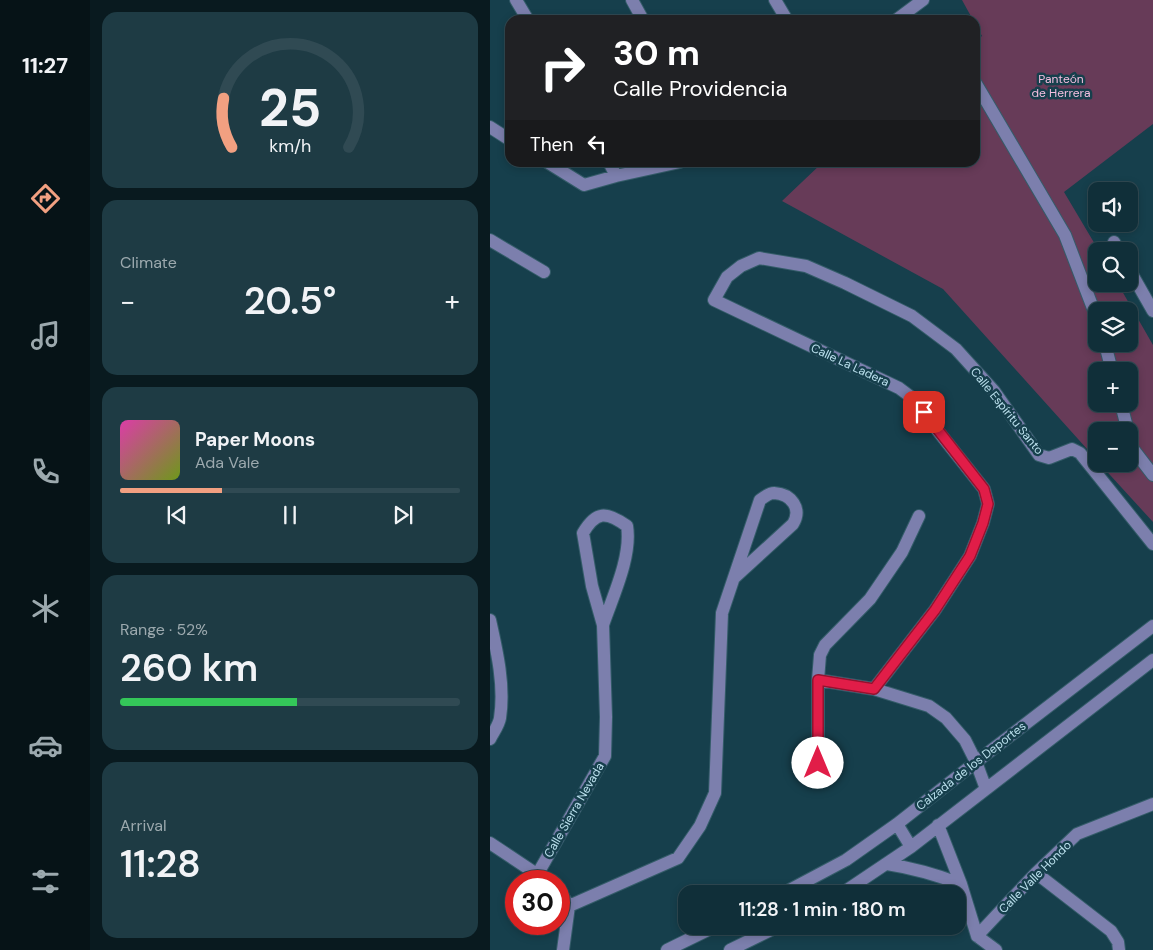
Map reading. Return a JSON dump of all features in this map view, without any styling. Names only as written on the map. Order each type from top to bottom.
[{"type":"street","points":[[516,0],[525,15]]},
{"type":"street","points":[[632,0],[640,15]]},
{"type":"street","points":[[775,0],[784,15]]},
{"type":"street","points":[[903,15],[923,0]]},
{"type":"street","points":[[980,90],[1065,235],[1091,302]]},
{"type":"street","points":[[490,128],[505,137]]},
{"type":"street","points":[[555,167],[584,185],[657,167]]},
{"type":"street","points":[[612,167],[616,176]]},
{"type":"street","points":[[490,240],[544,272]]},
{"type":"street","name":"Calle Espíritu Santo","points":[[714,300],[727,277],[741,266],[759,258],[806,266],[845,282],[912,316],[956,349],[994,390],[1039,455],[1048,458],[1072,449],[1080,453],[1153,544]]},
{"type":"street","points":[[1138,282],[1152,304]]},
{"type":"street","name":"Calle La Ladera","points":[[714,300],[899,388],[912,397],[984,489],[988,504],[970,556],[935,610],[874,689]]},
{"type":"street","points":[[1138,455],[1153,474]]},
{"type":"street","points":[[570,906],[678,858],[700,826],[715,793],[722,613],[760,500],[774,493],[788,497],[797,510],[797,518],[793,524],[735,577]]},
{"type":"street","name":"Calle Sierra Nevada","points":[[546,870],[605,756],[606,717],[603,625],[592,586],[583,533],[591,520],[599,516],[615,518],[627,526],[629,539],[603,625]]},
{"type":"street","points":[[818,763],[818,680],[820,655],[825,645],[870,599],[902,552],[919,516]]},
{"type":"street","points":[[490,620],[501,682],[500,719],[490,739]]},
{"type":"street","name":"Calzada de los Deportes","points":[[799,885],[846,860],[898,824],[1153,626]]},
{"type":"street","points":[[855,885],[911,846],[1153,660]]},
{"type":"street","points":[[818,680],[874,689],[930,706],[946,718],[966,740],[986,789]]},
{"type":"street","name":"Calle Valle Hondo","points":[[978,936],[1036,873],[1077,834],[1151,809]]},
{"type":"street","points":[[898,824],[911,846]]},
{"type":"street","points":[[938,825],[961,884],[978,936],[996,950]]},
{"type":"street","points":[[490,843],[530,870]]},
{"type":"street","points":[[887,864],[934,873],[961,884]]},
{"type":"street","points":[[1036,873],[1111,931],[1118,942],[1119,950]]},
{"type":"street","points":[[563,950],[565,935]]},
{"type":"street","points":[[667,950],[698,935]]},
{"type":"street","points":[[730,950],[761,935]]},
{"type":"green space","name":"Panteón de Herrera","points":[[962,0],[1153,0],[1153,124],[1064,192],[1094,242],[1088,242],[1088,292],[1123,292],[1128,302],[1088,302],[1088,352],[1138,352],[1138,319],[1153,345],[1153,522],[1107,472],[1138,472],[1138,422],[1088,422],[1088,450],[943,289],[782,201],[818,167],[980,167],[980,37],[982,36],[980,33],[980,15],[970,15]]},
{"type":"route","points":[[818,763],[818,680],[874,689],[935,610],[970,556],[983,523],[988,504],[984,489],[924,412]]}]
